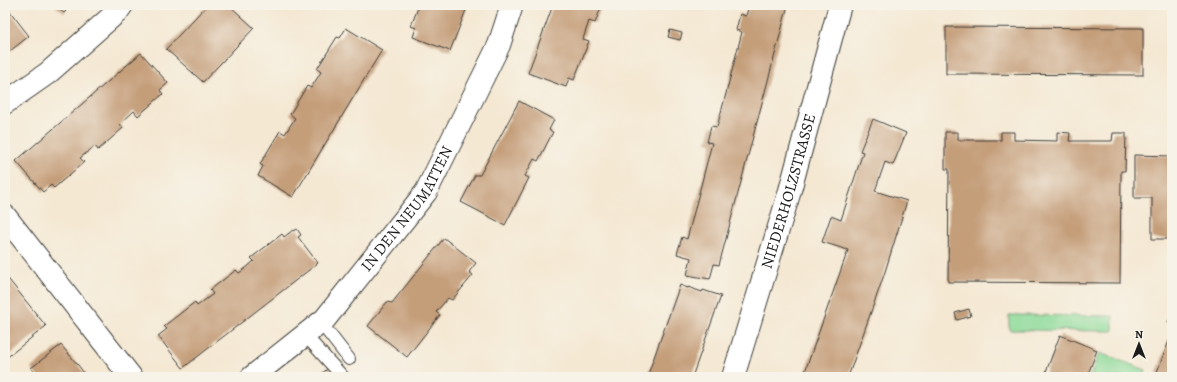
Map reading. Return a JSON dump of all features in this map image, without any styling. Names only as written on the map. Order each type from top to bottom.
[{"type":"street","points":[[5,103],[48,73],[122,5]]},
{"type":"street","name":"IN DEN NEUMATTEN","points":[[252,377],[325,319],[426,192],[499,45],[512,5]]},
{"type":"street","name":"NIEDERHOLZSTRASSE","points":[[733,377],[790,194],[840,5]]},
{"type":"street","points":[[5,216],[131,377]]},
{"type":"lane","points":[[313,329],[348,359]]},
{"type":"lane","points":[[313,329],[343,377]]},
{"type":"green space","points":[[1009,315],[1113,316],[1113,331],[1009,330]]},
{"type":"green space","points":[[1099,353],[1146,370],[1144,377],[1090,377]]},
{"type":"building","points":[[5,5],[29,36],[5,55]]},
{"type":"building","points":[[54,5],[63,5],[61,7],[66,11],[64,13]]},
{"type":"building","points":[[207,5],[229,5],[254,28],[203,82],[166,49]]},
{"type":"building","points":[[419,5],[468,5],[450,51],[413,37],[416,28],[411,26]]},
{"type":"building","points":[[553,5],[602,5],[595,23],[589,21],[583,39],[589,41],[574,80],[569,78],[566,87],[528,73]]},
{"type":"building","points":[[749,5],[788,5],[719,265],[714,264],[710,279],[687,275],[691,258],[677,254],[682,237],[687,239],[712,143],[707,142],[711,126],[717,127],[723,105],[742,32],[736,30],[740,14],[746,16]]},
{"type":"building","points":[[946,27],[1143,28],[1143,75],[946,74]]},
{"type":"building","points":[[346,28],[382,50],[293,197],[258,176],[263,166],[260,164],[280,131],[285,134],[295,118],[290,114],[307,86],[311,88],[321,72],[317,69],[337,37],[340,38]]},
{"type":"building","points":[[670,30],[682,33],[680,40],[668,37]]},
{"type":"building","points":[[141,53],[168,83],[160,90],[163,94],[138,116],[134,111],[120,124],[123,128],[98,150],[95,146],[80,158],[84,162],[54,188],[51,185],[43,192],[16,161]]},
{"type":"building","points":[[519,101],[554,120],[549,130],[553,132],[538,161],[534,159],[525,176],[529,178],[505,225],[461,202],[475,175],[480,175]]},
{"type":"building","points":[[873,119],[906,133],[893,165],[885,162],[875,191],[907,201],[884,275],[848,377],[803,377],[848,250],[822,242],[831,216],[841,220],[863,152],[860,151]]},
{"type":"building","points":[[945,132],[958,132],[958,140],[1001,140],[1001,132],[1014,132],[1014,140],[1057,141],[1057,132],[1070,133],[1069,141],[1112,141],[1113,133],[1126,133],[1125,171],[1121,171],[1120,283],[948,282],[949,169],[945,169]]},
{"type":"building","points":[[1134,155],[1172,156],[1172,239],[1152,239],[1152,198],[1134,198]]},
{"type":"building","points":[[297,229],[301,235],[298,237],[318,263],[183,368],[158,336],[167,329],[164,326],[195,302],[197,306],[213,294],[210,290],[236,270],[239,273],[246,268],[254,261],[251,258],[282,234],[284,237],[293,230],[294,231]]},
{"type":"building","points":[[444,238],[476,263],[469,272],[473,275],[452,300],[448,298],[436,312],[440,315],[407,357],[368,326],[387,302],[392,303]]},
{"type":"building","points":[[5,275],[46,326],[5,359]]},
{"type":"building","points":[[680,285],[721,296],[692,377],[647,377]]},
{"type":"building","points":[[969,309],[971,316],[957,320],[955,313]]},
{"type":"building","points":[[1172,313],[1172,324],[1168,322]]},
{"type":"building","points":[[1172,324],[1172,331],[1169,330]]},
{"type":"building","points":[[1172,333],[1172,377],[1155,377]]},
{"type":"building","points":[[1060,335],[1097,350],[1087,377],[1044,377]]},
{"type":"building","points":[[61,345],[87,377],[38,377],[31,368]]},
{"type":"building","points":[[330,367],[338,377],[317,377]]}]
